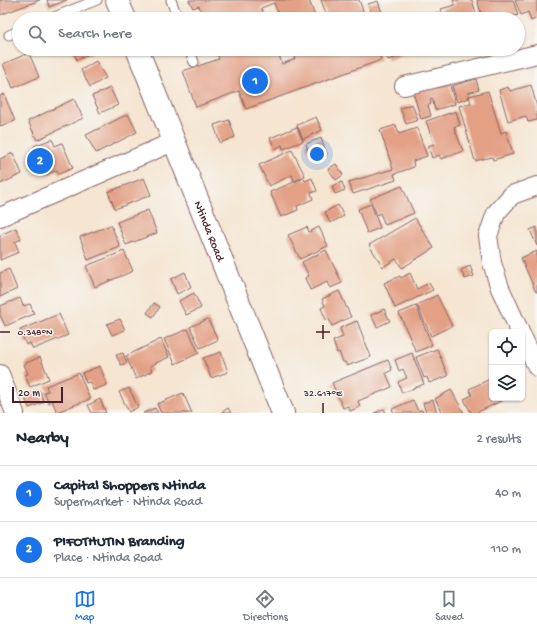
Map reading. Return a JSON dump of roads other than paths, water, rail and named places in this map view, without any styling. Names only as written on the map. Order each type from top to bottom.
[{"type":"main road","points":[[117,0],[122,12]]},
{"type":"main road","name":"Ntinda Road","points":[[140,56],[283,413]]},
{"type":"street","points":[[404,86],[537,54]]},
{"type":"street","points":[[0,216],[175,141]]},
{"type":"street","points":[[519,329],[500,288],[492,263],[488,236],[496,213],[512,195],[537,186]]},
{"type":"street","points":[[525,342],[537,368]]},
{"type":"street","points":[[0,374],[15,413]]},
{"type":"lane","points":[[67,12],[97,0]]},
{"type":"lane","points":[[170,0],[175,12]]},
{"type":"lane","points":[[192,56],[194,62]]},
{"type":"place","name":"Capital Shoppers Ntinda","points":[[255,81]]},
{"type":"place","name":"PIFOTHUTIN Branding","points":[[40,161]]}]
